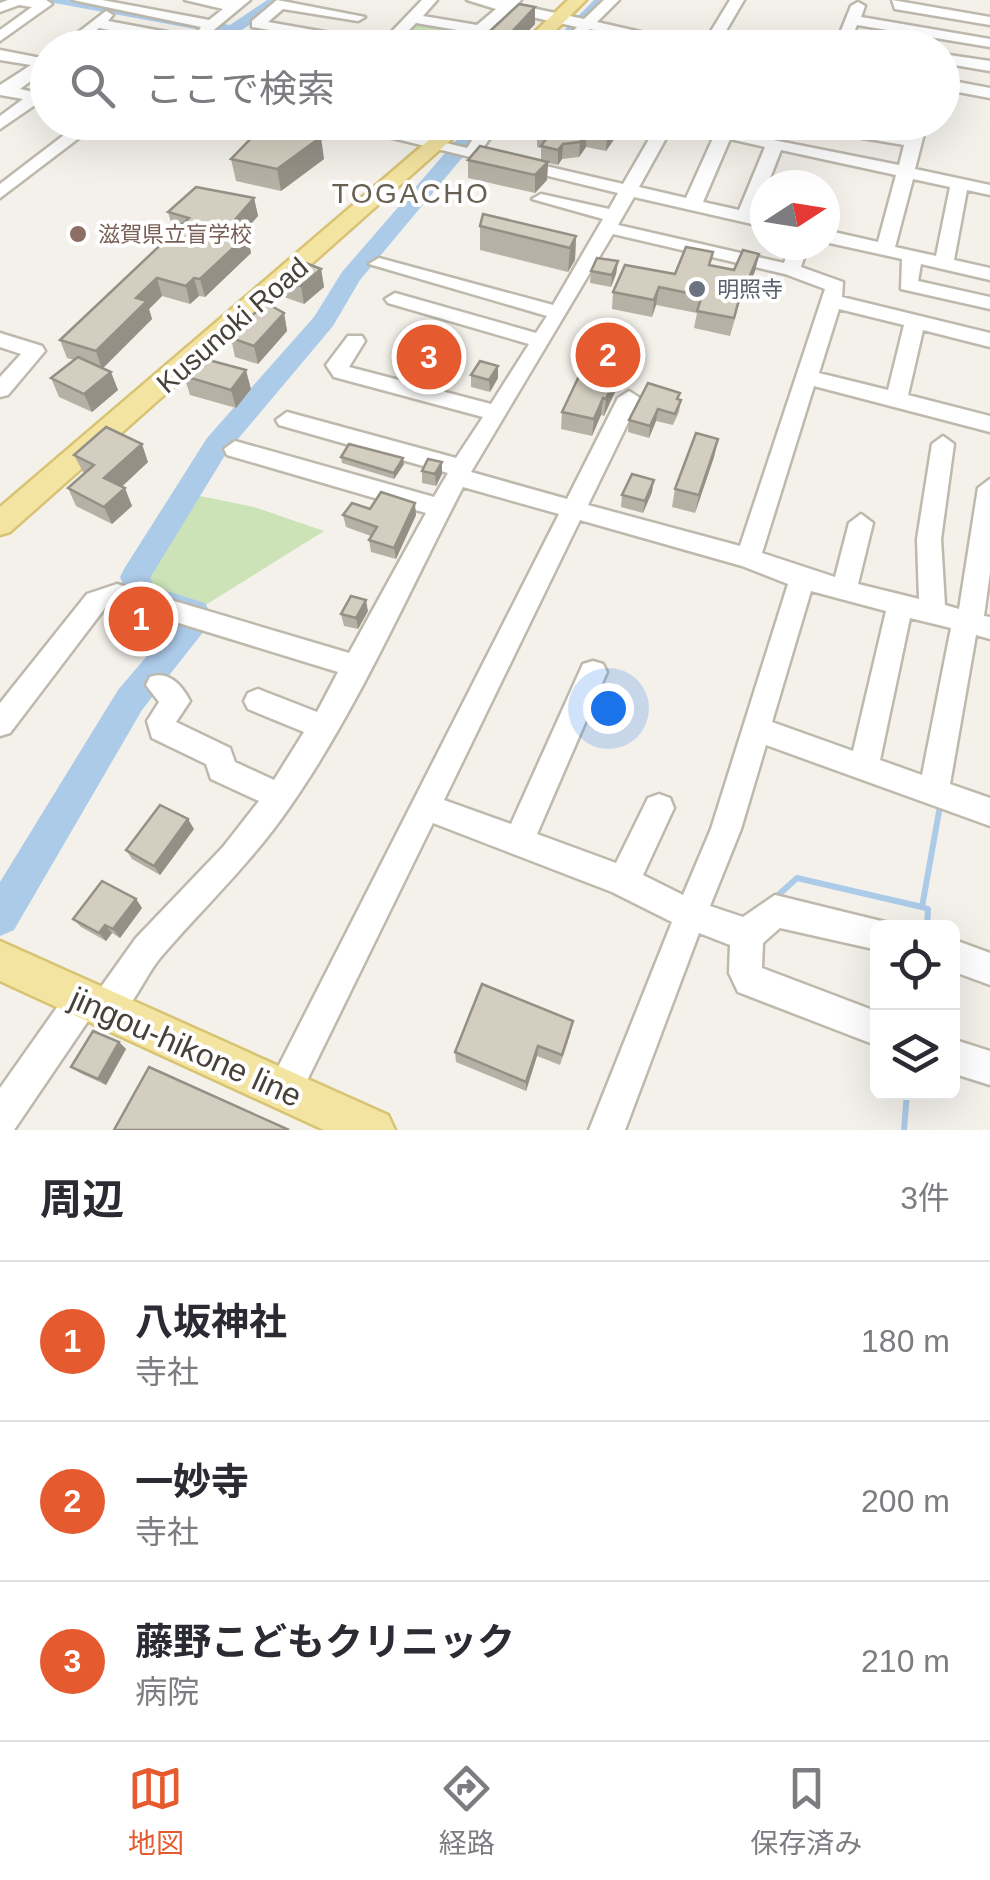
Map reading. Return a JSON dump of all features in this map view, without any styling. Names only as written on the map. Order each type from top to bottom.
[{"type":"main road","points":[[577,20],[578,0]]},
{"type":"main road","points":[[564,30],[577,20],[590,0]]},
{"type":"main road","points":[[559,30],[577,20]]},
{"type":"main road","name":"Kusunoki Road","points":[[0,505],[450,145]]},
{"type":"main road","name":"Kusunoki Road","points":[[0,524],[450,145]]},
{"type":"main road","name":"jingou-hikone line","points":[[0,961],[374,1130]]},
{"type":"street","points":[[80,0],[121,4],[212,25]]},
{"type":"street","points":[[192,0],[238,4]]},
{"type":"street","points":[[400,30],[430,0]]},
{"type":"street","points":[[474,0],[511,3],[620,30]]},
{"type":"street","points":[[572,30],[577,20],[612,0]]},
{"type":"street","points":[[719,30],[737,0]]},
{"type":"street","points":[[898,0],[900,6],[953,7],[990,21]]},
{"type":"street","points":[[0,8],[25,1],[42,2],[45,7],[2,35]]},
{"type":"street","points":[[281,30],[257,24],[283,2],[363,13],[346,30]]},
{"type":"street","points":[[412,18],[480,30],[511,3]]},
{"type":"street","points":[[88,30],[121,4]]},
{"type":"street","points":[[206,30],[238,4]]},
{"type":"street","points":[[848,30],[855,13],[908,30]]},
{"type":"street","points":[[96,24],[130,30]]},
{"type":"street","points":[[960,42],[990,43]]},
{"type":"street","points":[[0,55],[30,60]]},
{"type":"street","points":[[960,62],[990,69],[988,93],[960,88]]},
{"type":"street","points":[[4,90],[30,73]]},
{"type":"street","points":[[4,90],[30,96]]},
{"type":"street","points":[[0,124],[30,106]]},
{"type":"street","points":[[0,193],[69,140]]},
{"type":"street","points":[[425,140],[750,219]]},
{"type":"street","points":[[0,1119],[93,1006],[234,857],[280,798],[323,727],[460,472],[559,314],[657,140]]},
{"type":"street","points":[[692,206],[721,140]]},
{"type":"street","points":[[755,140],[990,190]]},
{"type":"street","points":[[885,250],[914,142],[903,140]]},
{"type":"street","points":[[746,218],[775,144]]},
{"type":"street","points":[[944,264],[960,186]]},
{"type":"street","points":[[541,199],[833,283],[832,302],[748,558]]},
{"type":"street","points":[[840,240],[990,274]]},
{"type":"street","points":[[912,256],[908,286],[990,303]]},
{"type":"street","points":[[791,270],[794,260]]},
{"type":"street","points":[[379,264],[559,314]]},
{"type":"street","points":[[395,299],[542,341]]},
{"type":"street","points":[[832,302],[990,340]]},
{"type":"street","points":[[896,400],[915,322]]},
{"type":"street","points":[[0,340],[35,352],[0,390]]},
{"type":"street","points":[[355,341],[337,366],[342,372],[494,413]]},
{"type":"street","points":[[808,377],[990,424]]},
{"type":"street","points":[[284,1090],[629,398]]},
{"type":"street","points":[[287,420],[571,510],[748,558],[802,579],[975,624]]},
{"type":"street","points":[[933,614],[929,590],[934,552],[929,539],[943,444]]},
{"type":"street","points":[[235,450],[440,508]]},
{"type":"street","points":[[934,791],[975,624],[990,490]]},
{"type":"street","points":[[844,590],[861,523]]},
{"type":"street","points":[[607,1130],[689,914],[726,829],[802,579]]},
{"type":"street","points":[[0,724],[96,601],[117,594],[356,666]]},
{"type":"street","points":[[864,766],[900,606]]},
{"type":"street","points":[[518,840],[593,672]]},
{"type":"street","points":[[160,685],[176,700],[161,721],[162,728],[220,757],[221,770],[280,798]]},
{"type":"street","points":[[258,701],[323,727]]},
{"type":"street","points":[[756,729],[990,812]]},
{"type":"street","points":[[424,806],[624,882],[689,914],[747,935]]},
{"type":"street","points":[[624,882],[659,808]]},
{"type":"street","points":[[870,932],[776,912],[747,935],[745,973],[750,980],[870,1027]]},
{"type":"street","points":[[960,958],[990,970]]},
{"type":"street","points":[[960,1059],[990,1068]]},
{"type":"green space","points":[[412,22],[460,30],[406,30]]},
{"type":"green space","points":[[190,494],[254,507],[324,531],[196,611],[194,604],[144,591],[141,585]]},
{"type":"building","points":[[519,4],[535,7],[514,30],[491,30]]},
{"type":"building","points":[[249,140],[317,140],[277,169],[231,159]]},
{"type":"building","points":[[546,140],[581,140],[563,144],[558,150],[541,146]]},
{"type":"building","points":[[480,146],[548,162],[535,175],[468,160]]},
{"type":"building","points":[[196,187],[254,198],[226,230],[247,235],[200,279],[194,278],[186,286],[157,278],[136,298],[147,301],[96,351],[60,340],[189,218],[168,212]]},
{"type":"building","points":[[483,214],[576,236],[570,248],[480,226]]},
{"type":"building","points":[[686,247],[713,252],[709,265],[734,270],[743,250],[750,252],[750,260],[756,260],[749,278],[745,277],[734,318],[697,311],[702,296],[659,287],[654,300],[613,292],[625,265],[675,274]]},
{"type":"building","points":[[597,258],[618,261],[612,275],[591,271]]},
{"type":"building","points":[[298,260],[321,269],[301,286],[278,278]]},
{"type":"building","points":[[266,303],[284,313],[254,346],[231,338],[247,320]]},
{"type":"building","points":[[416,340],[445,348],[435,373],[407,365],[414,354],[408,353]]},
{"type":"building","points":[[78,357],[111,372],[84,394],[51,378]]},
{"type":"building","points":[[588,357],[621,366],[594,419],[562,412]]},
{"type":"building","points":[[201,358],[246,370],[231,390],[184,376]]},
{"type":"building","points":[[480,361],[498,366],[489,380],[471,375]]},
{"type":"building","points":[[648,383],[680,393],[677,399],[681,400],[675,414],[658,409],[650,426],[629,420]]},
{"type":"building","points":[[106,427],[142,444],[104,478],[125,488],[104,507],[68,488],[94,465],[74,455]]},
{"type":"building","points":[[696,433],[718,439],[699,495],[675,489]]},
{"type":"building","points":[[349,444],[403,458],[394,473],[341,457]]},
{"type":"building","points":[[428,459],[442,462],[435,474],[422,471]]},
{"type":"building","points":[[632,474],[654,480],[645,501],[622,495]]},
{"type":"building","points":[[381,492],[415,503],[394,548],[369,540],[377,527],[343,515],[352,503],[370,509]]},
{"type":"building","points":[[351,596],[366,600],[356,618],[341,614]]},
{"type":"building","points":[[160,805],[188,819],[154,866],[126,850]]},
{"type":"building","points":[[102,881],[136,899],[113,929],[105,925],[99,933],[73,919]]},
{"type":"building","points":[[482,984],[573,1021],[562,1055],[538,1046],[526,1082],[455,1052]]},
{"type":"building","points":[[93,1031],[119,1042],[98,1079],[71,1067]]},
{"type":"building","points":[[149,1067],[289,1130],[114,1130]]},
{"type":"waterway","points":[[0,4],[10,0]]},
{"type":"waterway","points":[[46,0],[108,10]]},
{"type":"waterway","points":[[234,30],[278,0]]},
{"type":"waterway","points":[[574,30],[604,0]]},
{"type":"waterway","points":[[117,11],[205,27]]},
{"type":"waterway","points":[[214,29],[224,30]]},
{"type":"waterway","points":[[0,917],[130,700],[191,627],[194,612],[143,595],[135,577],[217,445],[324,321],[350,277],[468,140]]},
{"type":"waterway","points":[[922,907],[940,806]]},
{"type":"waterway","points":[[776,897],[797,878],[922,907]]},
{"type":"waterway","points":[[922,907],[928,909],[927,920]]},
{"type":"waterway","points":[[904,1130],[906,1100]]},
{"type":"place","name":"滋賀県立盲学校","points":[[78,234]]},
{"type":"place","name":"明照寺","points":[[697,289]]},
{"type":"place","name":"一妙寺","points":[[608,355]]},
{"type":"place","name":"藤野こどもクリニック","points":[[429,357]]},
{"type":"place","name":"八坂神社","points":[[141,619]]},
{"type":"district","name":"TOGACHO","points":[[411,193]]}]
